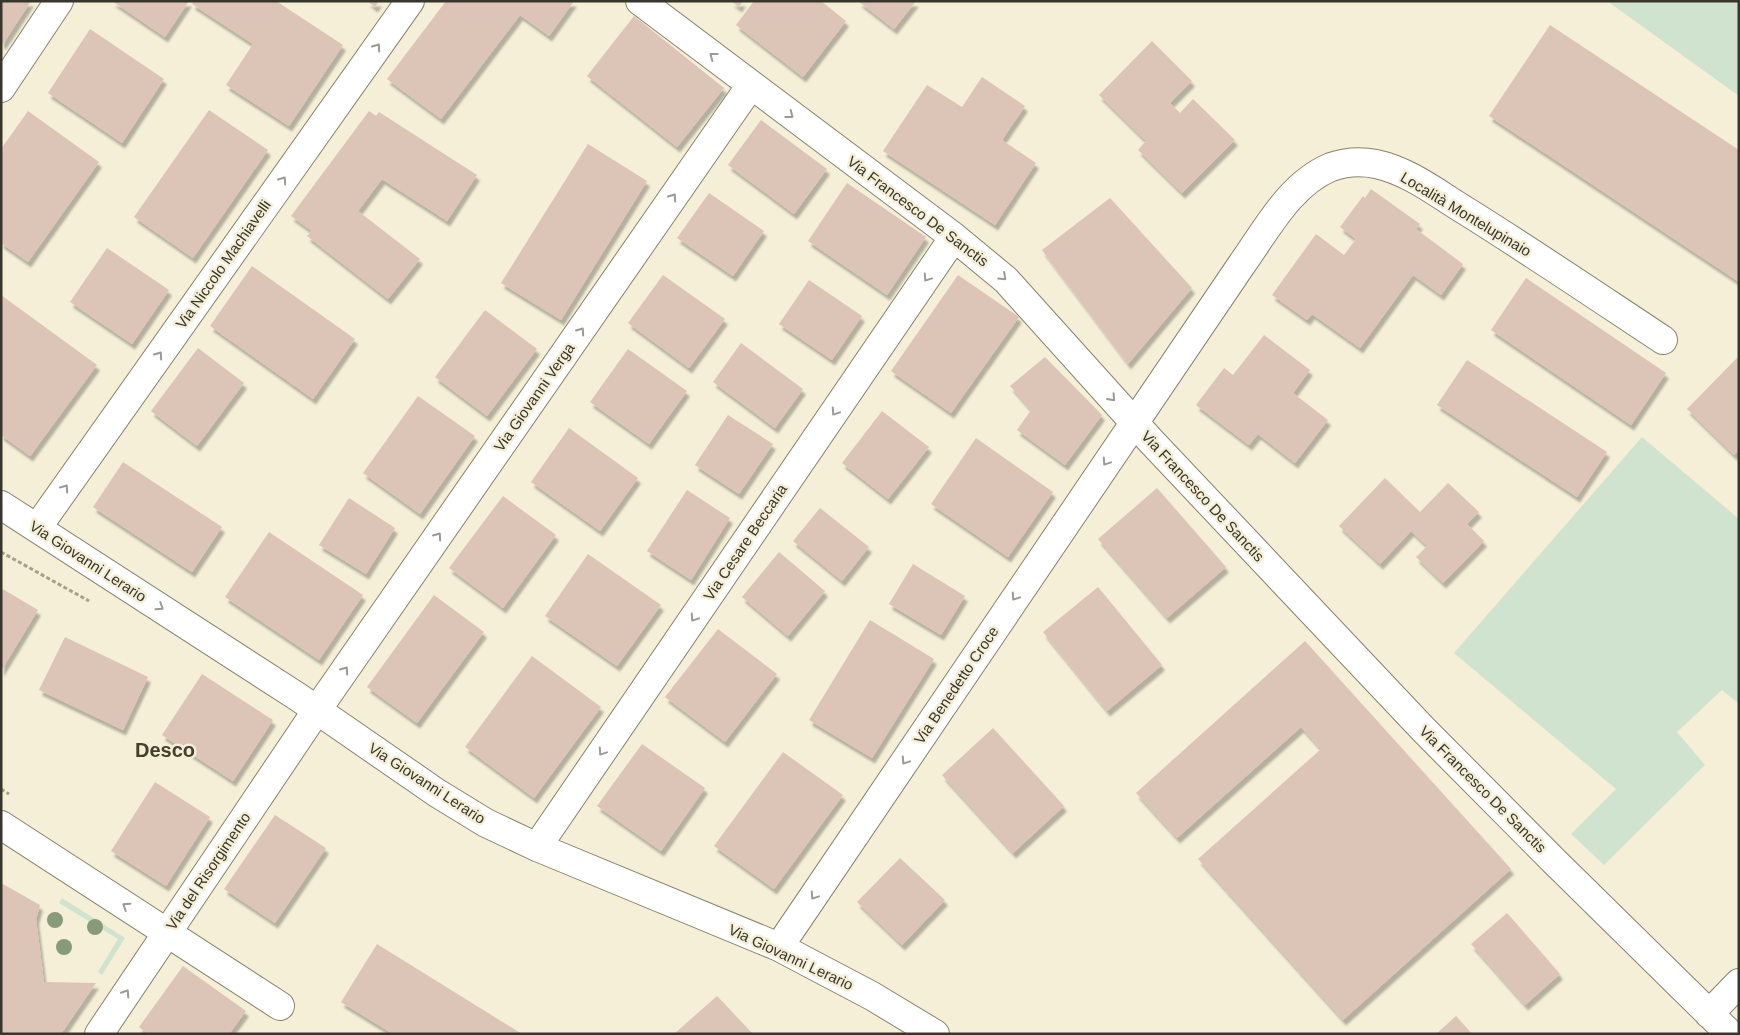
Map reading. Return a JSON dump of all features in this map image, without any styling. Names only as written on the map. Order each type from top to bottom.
[{"type":"street","points":[[1,88],[59,1]]},
{"type":"street","name":"Via Niccolo Machiavelli","points":[[37,528],[410,1]]},
{"type":"street","name":"Via Francesco De Sanctis","points":[[640,1],[954,238],[1006,280],[1133,422],[1423,729],[1554,862],[1730,1034]]},
{"type":"street","name":"Via Giovanni Verga","points":[[317,710],[751,86]]},
{"type":"street","name":"Località Montelupinaio","points":[[1133,422],[1295,190],[1313,176],[1332,167],[1354,162],[1376,164],[1408,175],[1512,240],[1663,340]]},
{"type":"street","name":"Via Cesare Beccaria","points":[[537,847],[954,238]]},
{"type":"street","name":"Via Benedetto Croce","points":[[779,947],[1133,422]]},
{"type":"street","name":"Via Giovanni Lerario","points":[[1,505],[317,710],[437,793],[486,823],[537,847],[779,947],[872,996],[935,1034]]},
{"type":"street","name":"Via del Risorgimento","points":[[100,1034],[317,710]]},
{"type":"street","points":[[1,825],[280,1006]]},
{"type":"street","points":[[1709,1014],[1739,983]]},
{"type":"path","points":[[1,552],[96,605]]},
{"type":"green space","points":[[1607,1],[1739,1],[1739,96]]},
{"type":"green space","points":[[1642,437],[1739,519],[1739,704],[1722,690],[1677,732],[1705,765],[1604,865],[1571,834],[1616,789],[1454,653]]},
{"type":"green space","points":[[62,898],[125,938],[102,975],[98,972],[118,939],[59,903]]},
{"type":"building","points":[[1,1],[31,1],[3,44],[1,43]]},
{"type":"building","points":[[112,1],[189,1],[165,37]]},
{"type":"building","points":[[194,1],[276,1],[343,45],[289,126],[226,85],[253,44],[192,4]]},
{"type":"building","points":[[367,1],[379,1],[375,7]]},
{"type":"building","points":[[446,1],[574,1],[549,36],[520,15],[441,119],[387,79]]},
{"type":"building","points":[[731,1],[743,1],[739,7]]},
{"type":"building","points":[[754,1],[821,1],[846,21],[803,77],[736,25]]},
{"type":"building","points":[[858,1],[916,1],[894,29]]},
{"type":"building","points":[[634,16],[724,88],[677,147],[587,76]]},
{"type":"building","points":[[1550,25],[1739,150],[1739,282],[1489,116]]},
{"type":"building","points":[[90,29],[164,79],[122,143],[48,93]]},
{"type":"building","points":[[1152,41],[1192,81],[1170,103],[1180,113],[1193,99],[1235,140],[1182,193],[1138,150],[1146,141],[1099,95]]},
{"type":"building","points":[[982,77],[1025,106],[1002,140],[1036,163],[995,225],[883,151],[927,85],[962,107]]},
{"type":"building","points":[[209,110],[268,150],[193,258],[134,217]]},
{"type":"building","points":[[28,111],[99,162],[28,262],[1,243],[1,149]]},
{"type":"building","points":[[369,111],[376,116],[379,112],[477,175],[447,221],[382,179],[358,211],[420,259],[388,299],[307,236],[312,231],[291,216]]},
{"type":"building","points":[[761,120],[827,169],[794,214],[728,165]]},
{"type":"building","points":[[588,144],[647,181],[561,320],[501,283]]},
{"type":"building","points":[[847,183],[926,237],[887,295],[808,241]]},
{"type":"building","points":[[1371,189],[1420,224],[1416,229],[1463,264],[1441,295],[1413,275],[1360,348],[1312,314],[1307,320],[1272,295],[1316,234],[1344,255],[1356,239],[1340,227],[1363,196],[1365,198]]},
{"type":"building","points":[[709,193],[764,231],[733,276],[677,238]]},
{"type":"building","points":[[1110,198],[1192,288],[1128,364],[1042,250]]},
{"type":"building","points":[[107,248],[169,290],[132,344],[70,302]]},
{"type":"building","points":[[252,266],[355,339],[313,399],[210,326]]},
{"type":"building","points":[[663,275],[725,319],[689,368],[628,323]]},
{"type":"building","points":[[958,275],[1019,317],[951,413],[891,371]]},
{"type":"building","points":[[1526,278],[1666,373],[1631,425],[1491,330]]},
{"type":"building","points":[[809,280],[862,316],[832,360],[779,324]]},
{"type":"building","points":[[1,295],[97,365],[30,456],[1,435]]},
{"type":"building","points":[[485,310],[537,349],[487,416],[435,377]]},
{"type":"building","points":[[1264,335],[1310,370],[1293,393],[1328,420],[1295,463],[1258,434],[1249,445],[1196,405],[1224,368],[1233,375]]},
{"type":"building","points":[[741,343],[803,389],[775,428],[713,382]]},
{"type":"building","points":[[198,348],[244,383],[197,446],[151,411]]},
{"type":"building","points":[[628,349],[687,391],[649,444],[590,402]]},
{"type":"building","points":[[1045,357],[1102,415],[1065,465],[1017,430],[1031,410],[1010,386]]},
{"type":"building","points":[[1737,358],[1739,360],[1739,450],[1734,455],[1687,409]]},
{"type":"building","points":[[1467,360],[1607,452],[1577,497],[1437,405]]},
{"type":"building","points":[[418,396],[475,436],[420,514],[363,473]]},
{"type":"building","points":[[882,411],[929,447],[888,499],[842,463]]},
{"type":"building","points":[[728,415],[773,444],[739,494],[695,465]]},
{"type":"building","points":[[569,428],[638,478],[600,531],[531,482]]},
{"type":"building","points":[[976,438],[1053,492],[1008,557],[931,504]]},
{"type":"building","points":[[123,462],[222,527],[192,572],[93,507]]},
{"type":"building","points":[[1385,478],[1420,512],[1448,483],[1479,512],[1467,524],[1484,541],[1443,583],[1416,557],[1427,546],[1411,531],[1380,564],[1339,526]]},
{"type":"building","points":[[1157,488],[1226,567],[1167,618],[1098,539]]},
{"type":"building","points":[[687,490],[730,518],[691,580],[647,551]]},
{"type":"building","points":[[503,496],[556,535],[503,608],[449,568]]},
{"type":"building","points":[[349,498],[395,528],[366,574],[319,545]]},
{"type":"building","points":[[820,508],[869,547],[842,581],[793,541]]},
{"type":"building","points":[[269,532],[363,595],[319,660],[225,597]]},
{"type":"building","points":[[779,552],[825,591],[788,636],[742,597]]},
{"type":"building","points":[[588,554],[661,605],[617,666],[545,616]]},
{"type":"building","points":[[913,564],[965,596],[941,635],[889,604]]},
{"type":"building","points":[[1098,587],[1162,665],[1107,711],[1043,632]]},
{"type":"building","points":[[1,588],[38,610],[1,671]]},
{"type":"building","points":[[434,595],[484,632],[417,723],[367,687]]},
{"type":"building","points":[[870,620],[934,659],[872,758],[809,720]]},
{"type":"building","points":[[718,629],[777,674],[725,742],[665,697]]},
{"type":"building","points":[[65,637],[148,677],[123,730],[39,690]]},
{"type":"building","points":[[1305,641],[1511,869],[1343,1020],[1198,859],[1321,749],[1301,727],[1177,838],[1136,793]]},
{"type":"building","points":[[532,656],[601,707],[534,798],[465,747]]},
{"type":"building","points":[[202,674],[273,720],[233,781],[162,735]]},
{"type":"building","points":[[993,728],[1064,806],[1013,853],[942,775]]},
{"type":"building","points":[[642,744],[705,788],[661,851],[597,806]]},
{"type":"building","points":[[783,752],[843,795],[774,889],[714,846]]},
{"type":"building","points":[[155,782],[210,817],[166,886],[111,851]]},
{"type":"building","points":[[275,815],[326,848],[275,923],[224,889]]},
{"type":"building","points":[[900,858],[945,900],[902,945],[857,902]]},
{"type":"building","points":[[1,883],[40,905],[36,919],[44,982],[96,983],[61,1034],[1,1034]]},
{"type":"building","points":[[1507,913],[1560,974],[1525,1005],[1471,944]]},
{"type":"building","points":[[377,944],[522,1034],[393,1034],[341,1002]]},
{"type":"building","points":[[183,966],[246,1011],[229,1034],[148,1034],[139,1027]]},
{"type":"building","points":[[717,996],[753,1034],[674,1034]]},
{"type":"building","points":[[1456,1016],[1472,1034],[1436,1034]]},
{"type":"district","name":"Desco","points":[[165,750]]}]
